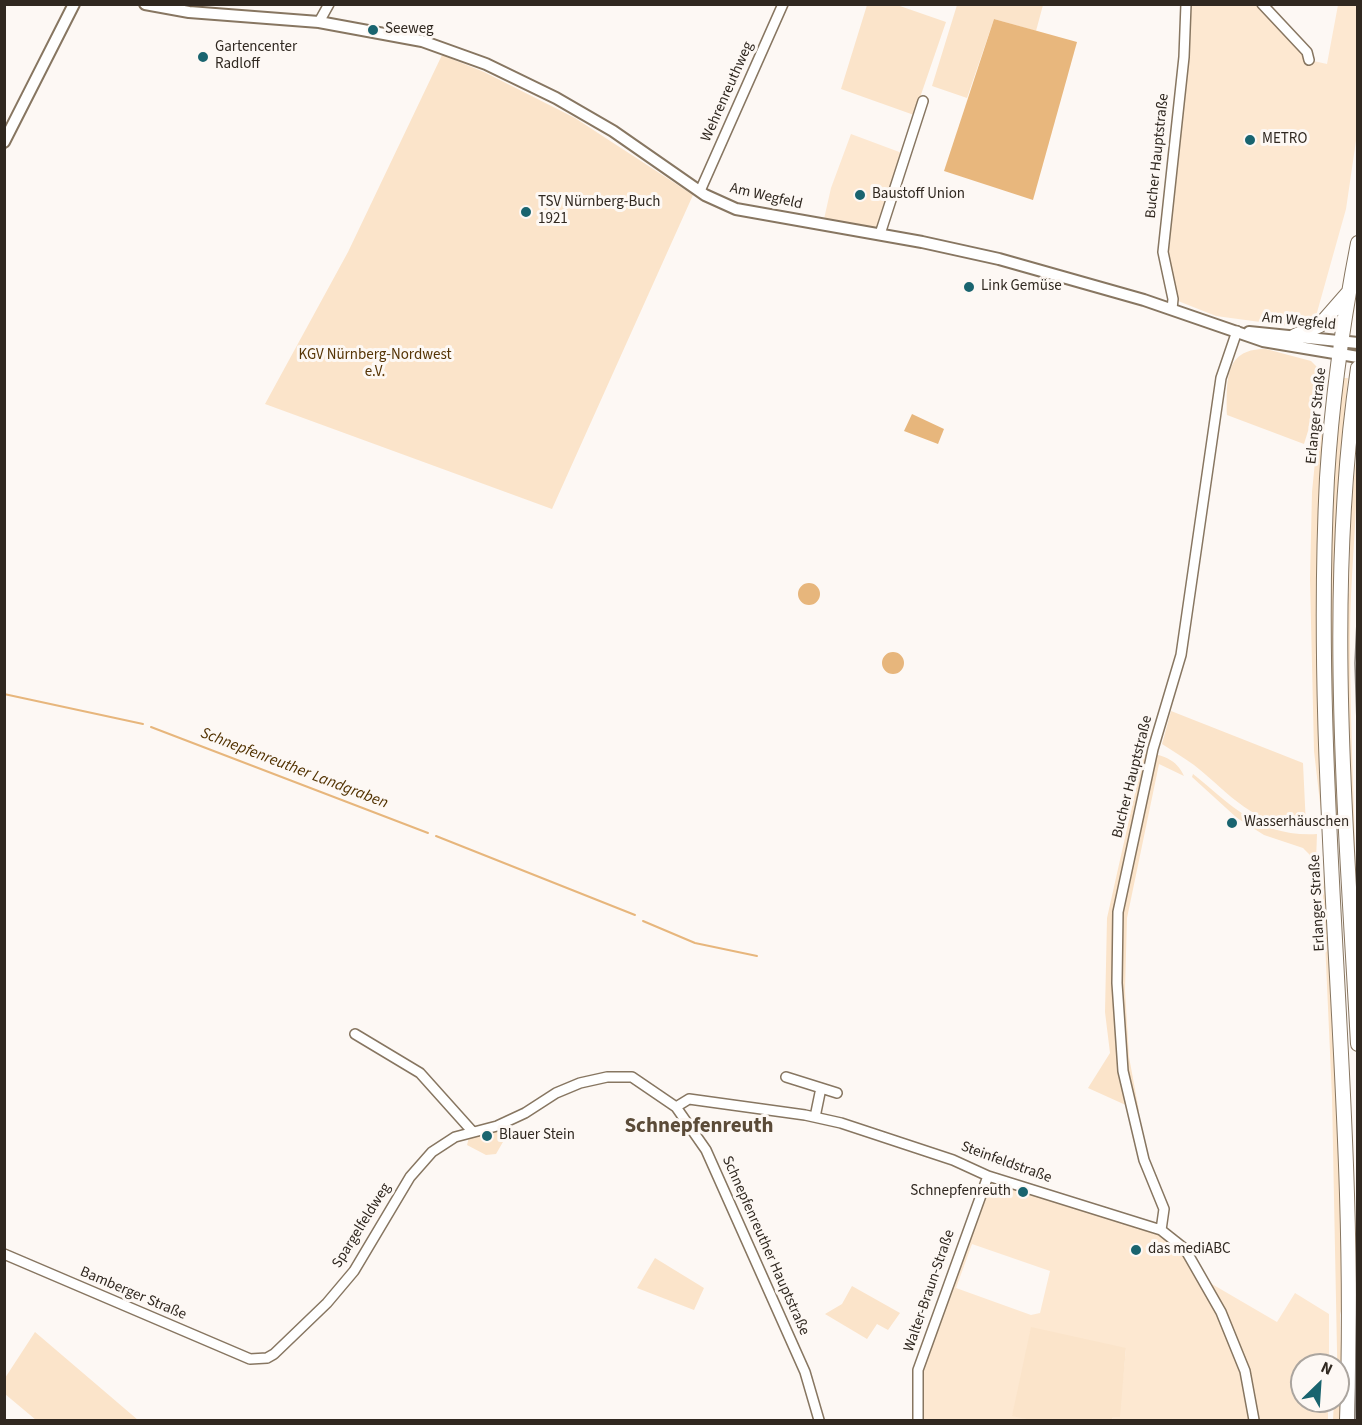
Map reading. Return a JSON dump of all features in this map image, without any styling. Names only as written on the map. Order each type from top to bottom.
[{"type":"main road","name":"Erlanger Straße","points":[[1347,1420],[1347,1210],[1324,646],[1328,477],[1341,348],[1358,243]]},
{"type":"main road","points":[[1295,336],[1324,322],[1349,291]]},
{"type":"main road","points":[[1358,368],[1345,506],[1341,593],[1344,767],[1358,1044]]},
{"type":"street","points":[[4,142],[74,4]]},
{"type":"street","name":"Am Wegfeld","points":[[145,4],[189,12],[319,22],[416,39],[492,67],[598,122],[700,191],[721,203],[747,212],[880,234],[1008,261],[1172,309],[1263,341],[1341,348],[1358,343]]},
{"type":"street","points":[[319,22],[329,4]]},
{"type":"street","name":"Wehrenreuthweg","points":[[700,191],[783,4]]},
{"type":"street","name":"Bucher Hauptstraße","points":[[1172,309],[1173,294],[1163,252],[1184,57],[1186,4]]},
{"type":"street","points":[[1262,4],[1307,52],[1309,60]]},
{"type":"street","points":[[880,234],[923,101]]},
{"type":"street","name":"Am Wegfeld","points":[[1237,331],[1295,336],[1341,348]]},
{"type":"street","name":"Bucher Hauptstraße","points":[[1161,1230],[1164,1209],[1144,1160],[1123,1071],[1117,983],[1118,912],[1153,749],[1181,656],[1221,378],[1237,331]]},
{"type":"street","points":[[1341,348],[1358,357]]},
{"type":"street","points":[[355,1034],[420,1073],[472,1131]]},
{"type":"street","name":"Spargelfeldweg","points":[[250,1359],[267,1358],[274,1354],[327,1303],[354,1271],[410,1177],[432,1152],[455,1137],[497,1126],[525,1113],[556,1093],[580,1083],[607,1077],[632,1077]]},
{"type":"street","name":"Schnepfenreuther Hauptstraße","points":[[632,1077],[676,1107],[697,1134],[723,1186],[805,1372],[819,1420]]},
{"type":"street","points":[[786,1077],[837,1094]]},
{"type":"street","points":[[815,1117],[821,1088]]},
{"type":"street","name":"Steinfeldstraße","points":[[676,1107],[689,1099],[815,1117],[883,1136],[978,1169],[988,1176],[1161,1230],[1182,1247],[1204,1278],[1238,1351],[1251,1399],[1254,1420]]},
{"type":"street","name":"Walter-Braun-Straße","points":[[918,1420],[918,1370],[988,1176]]},
{"type":"street","name":"Bamberger Straße","points":[[4,1254],[250,1359]]},
{"type":"shaded area","points":[[1186,5],[1256,5],[1309,60],[1327,64],[1338,5],[1357,5],[1357,134],[1346,209],[1316,316],[1309,324],[1297,327],[1216,316],[1173,299],[1164,266]]},
{"type":"shaded area","points":[[994,19],[1077,42],[1033,200],[944,171]]},
{"type":"shaded area","points":[[851,134],[902,153],[877,230],[824,219],[831,188]]},
{"type":"shaded area","points":[[912,414],[944,429],[938,444],[904,431]]},
{"type":"shaded area","points":[[809,583],[817,586],[820,594],[817,602],[809,605],[801,602],[798,594],[801,586]]},
{"type":"shaded area","points":[[893,652],[901,655],[904,663],[901,671],[893,674],[885,671],[882,663],[885,655]]},
{"type":"shaded area","points":[[992,1180],[1164,1234],[1182,1247],[1205,1280],[1277,1322],[1295,1293],[1329,1314],[1329,1353],[1290,1353],[1290,1413],[1328,1413],[1328,1420],[1112,1420],[1113,1417],[1119,1417],[1126,1348],[1012,1415],[1031,1420],[916,1420],[914,1387],[959,1250]],"holes":[[[972,1244],[1050,1271],[1040,1313],[1031,1315],[956,1288]]]},
{"type":"green space","points":[[867,5],[897,5],[946,22],[914,115],[841,89]]},
{"type":"green space","points":[[957,5],[1043,5],[1036,31],[994,19],[967,98],[932,86]]},
{"type":"green space","name":"TSV Nürnberg-Buch 1921","points":[[442,55],[484,72],[575,118],[693,195],[552,509],[265,404],[348,252]]},
{"type":"green space","points":[[1266,349],[1311,361],[1319,369],[1317,402],[1304,444],[1227,415],[1228,380],[1235,361],[1242,354],[1252,350]]},
{"type":"green space","points":[[1342,378],[1348,378],[1340,489],[1339,545],[1342,824],[1334,825],[1329,711],[1330,506]]},
{"type":"green space","points":[[1318,431],[1322,431],[1343,1303],[1340,1315],[1341,1353],[1337,1353],[1332,1097],[1323,896],[1325,846],[1314,751],[1310,579],[1312,492]]},
{"type":"green space","points":[[1357,452],[1350,639],[1357,958],[1347,737],[1346,596],[1349,593],[1350,544],[1347,541]]},
{"type":"green space","points":[[1171,711],[1303,763],[1306,826],[1271,820],[1244,807],[1194,765],[1162,744]]},
{"type":"green space","points":[[1144,753],[1168,758],[1177,765],[1184,776],[1159,764],[1127,918],[1125,990],[1129,1057],[1139,1111],[1088,1088],[1110,1053],[1105,1012],[1107,918]]},
{"type":"green space","points":[[1193,774],[1235,808],[1263,825],[1297,834],[1317,834],[1316,861],[1311,864],[1309,854],[1303,848],[1264,835],[1237,818],[1192,777]]},
{"type":"green space","points":[[504,1129],[507,1135],[496,1154],[486,1155],[467,1145],[469,1137]]},
{"type":"green space","points":[[655,1258],[704,1288],[694,1310],[637,1288]]},
{"type":"green space","points":[[852,1286],[900,1313],[888,1330],[877,1324],[867,1339],[825,1314],[842,1304]]},
{"type":"green space","points":[[1031,1327],[1126,1348],[1120,1417],[1113,1417],[1112,1420],[1031,1420],[1012,1416]]},
{"type":"green space","points":[[35,1332],[138,1420],[36,1420],[5,1394],[5,1378]]},
{"type":"green space","points":[[1333,1413],[1343,1413],[1343,1420],[1333,1420]]},
{"type":"waterway","name":"Schnepfenreuther Landgraben","points":[[4,694],[143,724]]},
{"type":"waterway","name":"Schnepfenreuther Landgraben","points":[[151,727],[428,833]]},
{"type":"waterway","name":"Schnepfenreuther Landgraben","points":[[436,836],[635,915]]},
{"type":"waterway","name":"Schnepfenreuther Landgraben","points":[[643,921],[695,943],[757,956]]},
{"type":"tram line","points":[[1358,600],[1355,663],[1358,754]]},
{"type":"tram line","points":[[1355,1420],[1358,1206]]},
{"type":"place","name":"Seeweg","points":[[373,30]]},
{"type":"place","name":"Gartencenter Radloff","points":[[203,57]]},
{"type":"place","name":"METRO","points":[[1250,140]]},
{"type":"place","name":"Baustoff Union","points":[[860,195]]},
{"type":"place","name":"TSV Nürnberg-Buch 1921","points":[[526,212]]},
{"type":"place","name":"Link Gemüse","points":[[969,287]]},
{"type":"place","name":"Wasserhäuschen","points":[[1232,823]]},
{"type":"place","name":"Blauer Stein","points":[[487,1136]]},
{"type":"place","name":"Schnepfenreuth","points":[[1023,1192]]},
{"type":"place","name":"das mediABC","points":[[1136,1250]]},
{"type":"district","name":"Schnepfenreuth","points":[[699,1127]]},
{"type":"park label","name":"KGV Nürnberg-Nordwest e.V.","points":[[375,364]]}]
